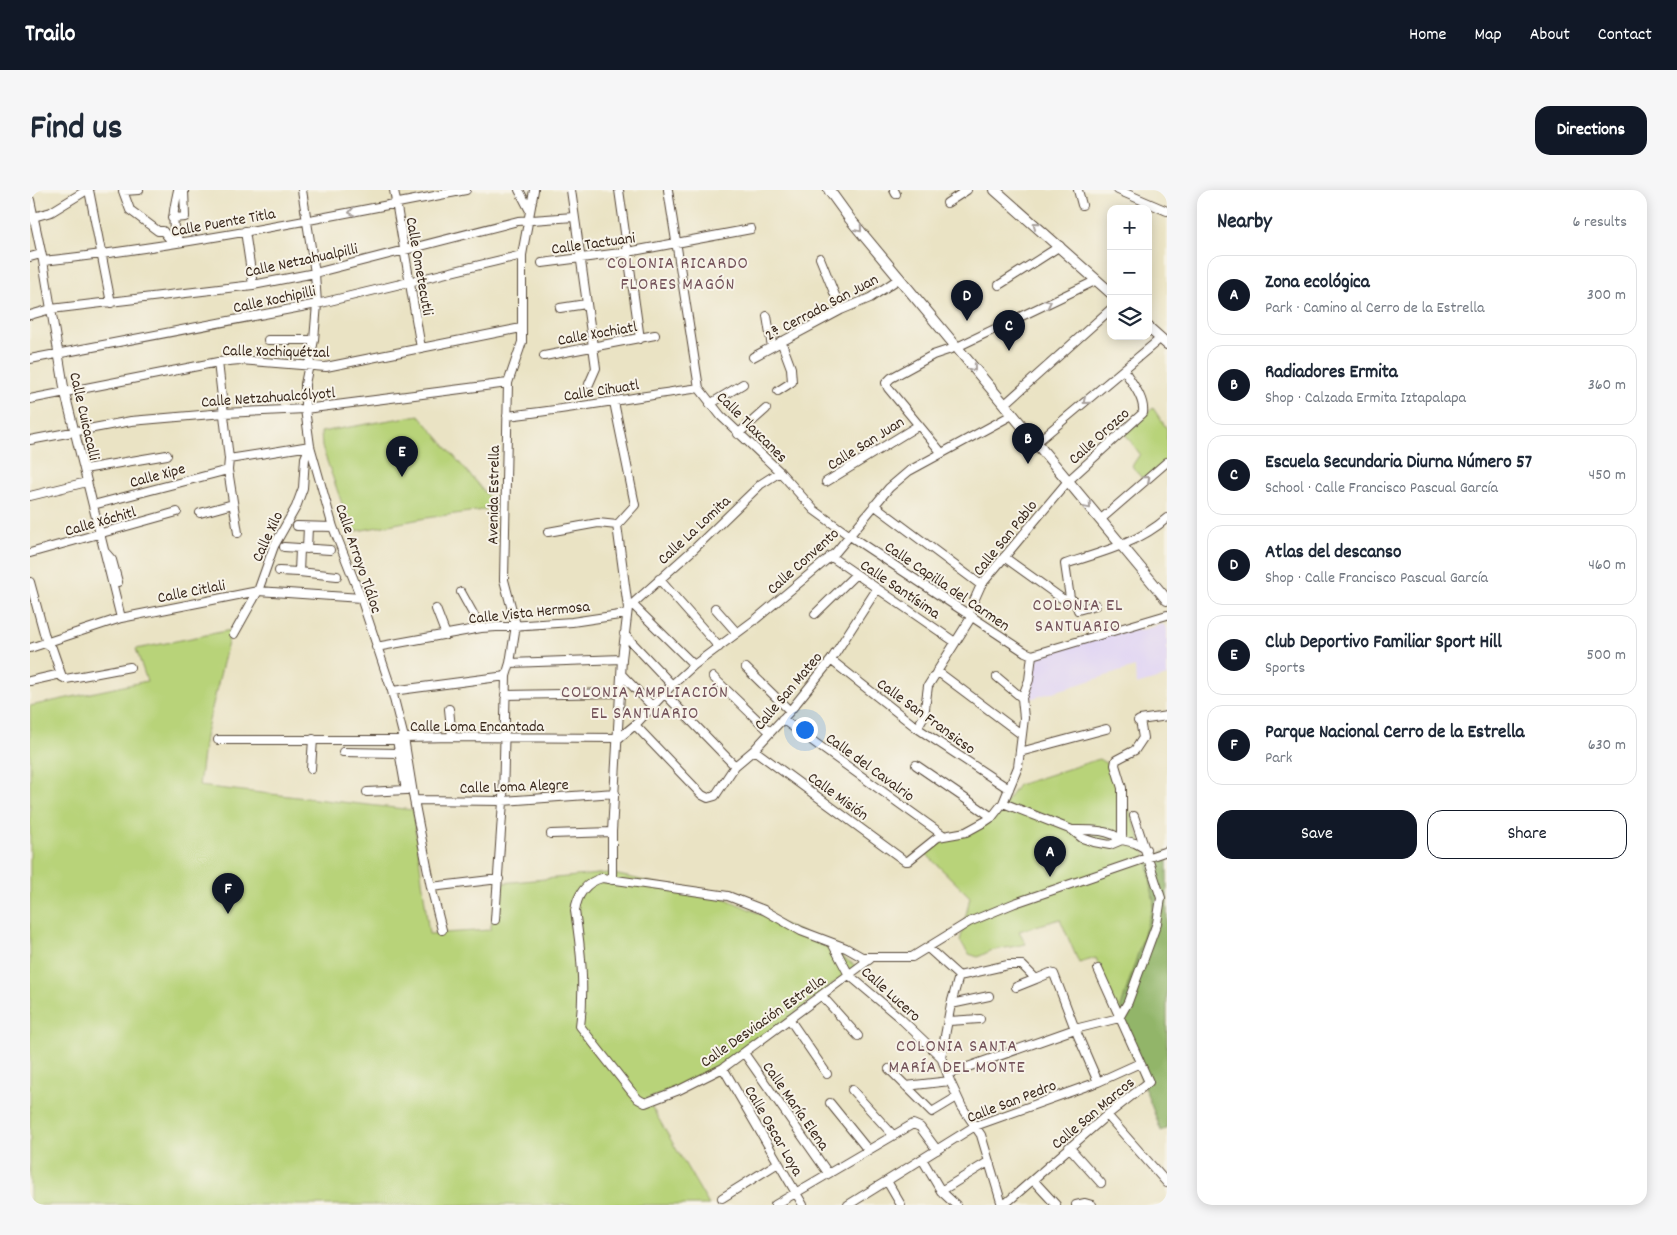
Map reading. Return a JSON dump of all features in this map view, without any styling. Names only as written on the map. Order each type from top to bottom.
[{"type":"main road","points":[[829,190],[850,219],[1167,600]]},
{"type":"main road","points":[[995,190],[1107,290]]},
{"type":"main road","points":[[1152,330],[1164,341]]},
{"type":"street","points":[[32,217],[51,212],[77,192],[88,190],[111,303]]},
{"type":"street","points":[[138,190],[123,191],[130,210],[158,231],[163,231],[176,243]]},
{"type":"street","points":[[176,243],[172,218],[178,190]]},
{"type":"street","points":[[172,218],[185,216],[184,190]]},
{"type":"street","name":"Calle Arroyo Tláloc","points":[[302,190],[315,274],[317,304],[314,340],[305,384],[305,409],[310,446],[333,527],[361,598],[392,691],[400,739],[431,887],[442,930]]},
{"type":"street","name":"Calle Ometecutli","points":[[394,190],[421,348]]},
{"type":"street","name":"Calle Puente Titla","points":[[30,257],[101,255],[307,220],[466,190]]},
{"type":"street","points":[[519,190],[530,211]]},
{"type":"street","name":"Avenida Estrella","points":[[503,801],[506,676],[516,625],[504,580],[508,383],[520,348],[522,254],[534,190]]},
{"type":"street","points":[[571,190],[596,368],[589,384]]},
{"type":"street","points":[[620,190],[640,339]]},
{"type":"street","name":"Calle Tlaxcanes","points":[[668,190],[699,388],[710,404],[738,434],[780,472],[814,510],[850,536]]},
{"type":"street","points":[[947,203],[967,190]]},
{"type":"street","points":[[1078,190],[1082,205]]},
{"type":"street","points":[[1118,190],[1167,211]]},
{"type":"street","name":"Calle Cuicacalli","points":[[30,200],[32,217],[42,257],[65,393],[121,618]]},
{"type":"street","name":"Calle Netzahualpilli","points":[[30,315],[51,309],[253,285],[315,274],[518,221],[574,217]]},
{"type":"street","name":"Calle Tactuani","points":[[542,263],[628,252],[751,229]]},
{"type":"street","points":[[245,231],[253,285]]},
{"type":"street","points":[[999,285],[1060,246]]},
{"type":"street","name":"Calle Xochipilli","points":[[30,359],[58,352],[251,318],[317,304],[522,254]]},
{"type":"street","points":[[820,258],[841,310]]},
{"type":"street","name":"2ª Cerrada San Juan","points":[[753,357],[841,310],[870,298],[900,278]]},
{"type":"street","points":[[957,348],[1096,280]]},
{"type":"street","points":[[560,308],[586,304]]},
{"type":"street","points":[[1004,404],[1107,313]]},
{"type":"street","points":[[767,316],[772,347]]},
{"type":"street","name":"Calle Xochiquétzal","points":[[30,399],[218,362],[240,360],[326,367],[521,328]]},
{"type":"street","name":"Calle Xochiatl","points":[[544,356],[655,335]]},
{"type":"street","points":[[268,340],[314,340]]},
{"type":"street","points":[[778,391],[792,382],[791,368],[781,341]]},
{"type":"street","points":[[1036,443],[1124,370],[1164,341]]},
{"type":"street","name":"Calle San Juan","points":[[940,452],[886,383],[891,378],[933,354],[957,348]]},
{"type":"street","points":[[218,362],[230,459],[228,470],[238,533]]},
{"type":"street","name":"Calle Orozco","points":[[1068,481],[1143,413],[1144,408],[1139,395],[1124,370]]},
{"type":"street","name":"Calle Netzahualcólyotl","points":[[30,440],[130,421],[224,413],[305,409],[508,383]]},
{"type":"street","points":[[710,404],[743,384]]},
{"type":"street","name":"Calle Cihuatl","points":[[507,416],[614,402],[640,396],[699,388]]},
{"type":"street","points":[[548,532],[598,524],[617,525],[635,506],[614,402]]},
{"type":"street","points":[[738,434],[766,409]]},
{"type":"street","name":"Calle Convento","points":[[618,738],[635,725],[664,693],[694,665],[738,633],[830,556],[850,536],[889,488],[909,470],[1012,415]]},
{"type":"street","name":"Calle San Juan","points":[[826,482],[919,425]]},
{"type":"street","points":[[230,459],[310,446]]},
{"type":"street","name":"Calle Xilo","points":[[234,634],[258,591],[274,546],[296,507],[303,488],[305,458],[310,446]]},
{"type":"street","points":[[84,469],[167,455]]},
{"type":"street","points":[[1100,520],[1167,462]]},
{"type":"street","name":"Calle Xipe","points":[[93,505],[228,470]]},
{"type":"street","name":"Calle La Lomita","points":[[629,609],[761,484],[780,472]]},
{"type":"street","name":"Calle San Pablo","points":[[917,728],[924,716],[928,686],[970,615],[981,585],[1068,481]]},
{"type":"street","points":[[30,496],[87,482]]},
{"type":"street","points":[[200,513],[234,504]]},
{"type":"street","points":[[874,505],[981,585]]},
{"type":"street","name":"Calle Xóchitl","points":[[30,554],[177,512]]},
{"type":"street","points":[[1096,605],[1078,610],[1075,602],[1070,598],[1065,564],[1122,545],[1158,526],[1167,518]]},
{"type":"street","points":[[617,525],[629,609],[622,659],[612,832],[612,880],[728,896],[764,910],[801,931],[846,948],[862,957],[870,959],[912,957],[969,922],[1147,853],[1167,851]]},
{"type":"street","points":[[297,526],[333,527]]},
{"type":"street","points":[[299,572],[308,527]]},
{"type":"street","name":"Calle Capilla del Carmen","points":[[850,536],[1032,655]]},
{"type":"street","points":[[284,547],[330,550]]},
{"type":"street","points":[[103,549],[112,560],[118,582]]},
{"type":"street","name":"Calle Santísima","points":[[830,556],[955,642]]},
{"type":"street","points":[[1004,557],[1064,600],[1070,598]]},
{"type":"street","points":[[279,571],[337,576]]},
{"type":"street","points":[[815,614],[856,574]]},
{"type":"street","points":[[660,579],[719,647]]},
{"type":"street","points":[[30,582],[31,592],[47,644],[52,648],[60,674],[66,679],[130,667]]},
{"type":"street","name":"Calle San Mateo","points":[[635,725],[702,795],[708,798],[715,796],[735,766],[754,750],[790,711],[831,660],[877,588]]},
{"type":"street","name":"Calle Citlali","points":[[30,648],[47,644],[121,618],[258,591],[361,598]]},
{"type":"street","points":[[461,592],[480,628]]},
{"type":"street","points":[[714,608],[738,633]]},
{"type":"street","points":[[436,609],[446,635]]},
{"type":"street","points":[[629,609],[694,665]]},
{"type":"street","name":"Calle Vista Hermosa","points":[[376,647],[480,628],[572,622],[629,609]]},
{"type":"street","points":[[943,835],[966,832],[992,817],[1003,803],[1018,767],[1024,718],[1022,698],[1028,680],[1032,655],[1167,615]]},
{"type":"street","points":[[624,634],[672,685]]},
{"type":"street","points":[[510,663],[622,659]]},
{"type":"street","name":"Calle San Fransicso","points":[[831,660],[917,728],[1009,789]]},
{"type":"street","points":[[746,668],[790,711]]},
{"type":"street","points":[[937,671],[1021,734]]},
{"type":"street","points":[[30,681],[60,674]]},
{"type":"street","points":[[622,675],[652,706]]},
{"type":"street","points":[[392,691],[506,676]]},
{"type":"street","points":[[713,677],[770,732]]},
{"type":"street","points":[[997,677],[1022,698]]},
{"type":"street","points":[[505,695],[621,693]]},
{"type":"street","points":[[664,693],[735,766]]},
{"type":"street","points":[[449,709],[452,737]]},
{"type":"street","points":[[1122,840],[1122,788],[1115,765],[1116,760],[1134,750],[1143,738],[1139,720],[1167,716]]},
{"type":"street","name":"Calle del Cavalrio","points":[[782,719],[943,835]]},
{"type":"street","points":[[1020,752],[1106,729]]},
{"type":"street","name":"Calle Loma Encantada","points":[[218,740],[452,737],[618,738]]},
{"type":"street","points":[[311,769],[313,739]]},
{"type":"street","name":"Calle Loma Encantada","points":[[367,792],[406,790],[399,753],[400,739]]},
{"type":"street","name":"Calle Misión","points":[[754,750],[908,862],[943,835]]},
{"type":"street","name":"Calle Loma Encantada","points":[[342,752],[399,753]]},
{"type":"street","points":[[916,765],[992,817]]},
{"type":"street","name":"Calle Loma Alegre","points":[[414,800],[503,801],[615,793]]},
{"type":"street","points":[[495,920],[503,801]]},
{"type":"street","points":[[1003,803],[1072,830],[1082,838],[1094,842],[1110,845],[1122,840]]},
{"type":"street","points":[[906,1086],[949,1078],[1075,1029],[1119,1018],[1128,1002],[1157,923],[1161,898],[1134,816]]},
{"type":"street","points":[[1072,830],[1102,831],[1115,834],[1122,840],[1135,843],[1147,853]]},
{"type":"street","points":[[551,834],[612,832]]},
{"type":"street","name":"Calle Desviación Estrella","points":[[612,880],[602,878],[590,883],[575,905],[581,951],[583,1004],[580,1026],[638,1099],[645,1103],[679,1090],[723,1068],[870,959]]},
{"type":"street","points":[[431,887],[499,879]]},
{"type":"street","name":"Calle Lucero","points":[[832,943],[849,974],[941,1057]]},
{"type":"street","points":[[928,948],[959,976]]},
{"type":"street","points":[[959,976],[1008,965],[1022,965],[1036,979]]},
{"type":"street","name":"Calle San Marcos","points":[[1003,1205],[1107,1114],[1148,1082],[1098,969]]},
{"type":"street","points":[[1016,987],[1050,973],[1054,974],[1098,1082]]},
{"type":"street","points":[[959,976],[951,1004],[941,1057],[957,1097],[981,1135],[1003,1205]]},
{"type":"street","points":[[822,996],[858,1036]]},
{"type":"street","points":[[951,1004],[989,996]]},
{"type":"street","points":[[949,1021],[980,1019]]},
{"type":"street","points":[[790,1020],[827,1074]]},
{"type":"street","name":"Calle María Elena","points":[[744,1053],[828,1174]]},
{"type":"street","name":"Calle San Pedro","points":[[848,1205],[975,1126],[1098,1082],[1140,1063]]},
{"type":"street","name":"Calle Oscar Loya","points":[[723,1068],[803,1205]]},
{"type":"street","points":[[888,1069],[932,1112],[957,1097]]},
{"type":"street","points":[[852,1090],[893,1135]]},
{"type":"street","points":[[830,1103],[868,1150]]},
{"type":"street","points":[[1107,1114],[1167,1182]]},
{"type":"street","points":[[776,1205],[795,1192],[913,1124],[917,1124],[937,1150]]},
{"type":"street","points":[[1069,1147],[1101,1183]]},
{"type":"street","points":[[922,1159],[941,1191],[956,1205]]},
{"type":"street","points":[[941,1191],[988,1162]]},
{"type":"street","points":[[722,1198],[778,1163]]},
{"type":"street","points":[[1033,1180],[1056,1205]]},
{"type":"street","points":[[887,1181],[901,1205]]},
{"type":"street","points":[[1076,1205],[1085,1203],[1092,1205]]},
{"type":"shaded area","points":[[1163,624],[1167,628],[1167,676],[1136,685],[1135,667],[1027,700],[1038,656],[1137,627],[1138,631]]},
{"type":"green space","points":[[1153,408],[1167,429],[1167,460],[1144,481],[1132,466],[1140,454],[1125,434]]},
{"type":"green space","points":[[419,415],[498,508],[426,518],[352,532],[322,447],[321,432]]},
{"type":"green space","points":[[231,630],[205,737],[199,786],[413,810],[429,934],[490,930],[502,883],[609,873],[724,898],[810,936],[856,966],[717,1074],[647,1099],[709,1205],[30,1205],[30,706],[147,681],[136,649]]},
{"type":"green space","points":[[1099,759],[1114,768],[1147,858],[1154,903],[1118,1017],[1096,958],[1079,963],[1060,919],[1019,931],[1026,944],[990,951],[978,957],[969,954],[960,941],[970,897],[923,851],[939,839],[993,820],[1018,785]]},
{"type":"green space","points":[[1167,851],[1167,1128],[1161,1131],[1118,1017],[1154,903],[1147,858]]},
{"type":"place","name":"Atlas del descanso","points":[[967,321]]},
{"type":"place","name":"Escuela Secundaria Diurna Número 57","points":[[1009,351]]},
{"type":"place","name":"Radiadores Ermita","points":[[1028,464]]},
{"type":"place","name":"Club Deportivo Familiar Sport Hill","points":[[402,477]]},
{"type":"place","name":"Zona ecológica","points":[[1050,877]]},
{"type":"place","name":"Parque Nacional Cerro de la Estrella","points":[[228,914]]},
{"type":"district","name":"COLONIA RICARDO FLORES MAGÓN","points":[[678,272]]},
{"type":"district","name":"COLONIA EL SANTUARIO","points":[[1078,614]]},
{"type":"district","name":"COLONIA AMPLIACIÓN EL SANTUARIO","points":[[645,701]]},
{"type":"district","name":"COLONIA SANTA MARÍA DEL MONTE","points":[[957,1055]]}]
